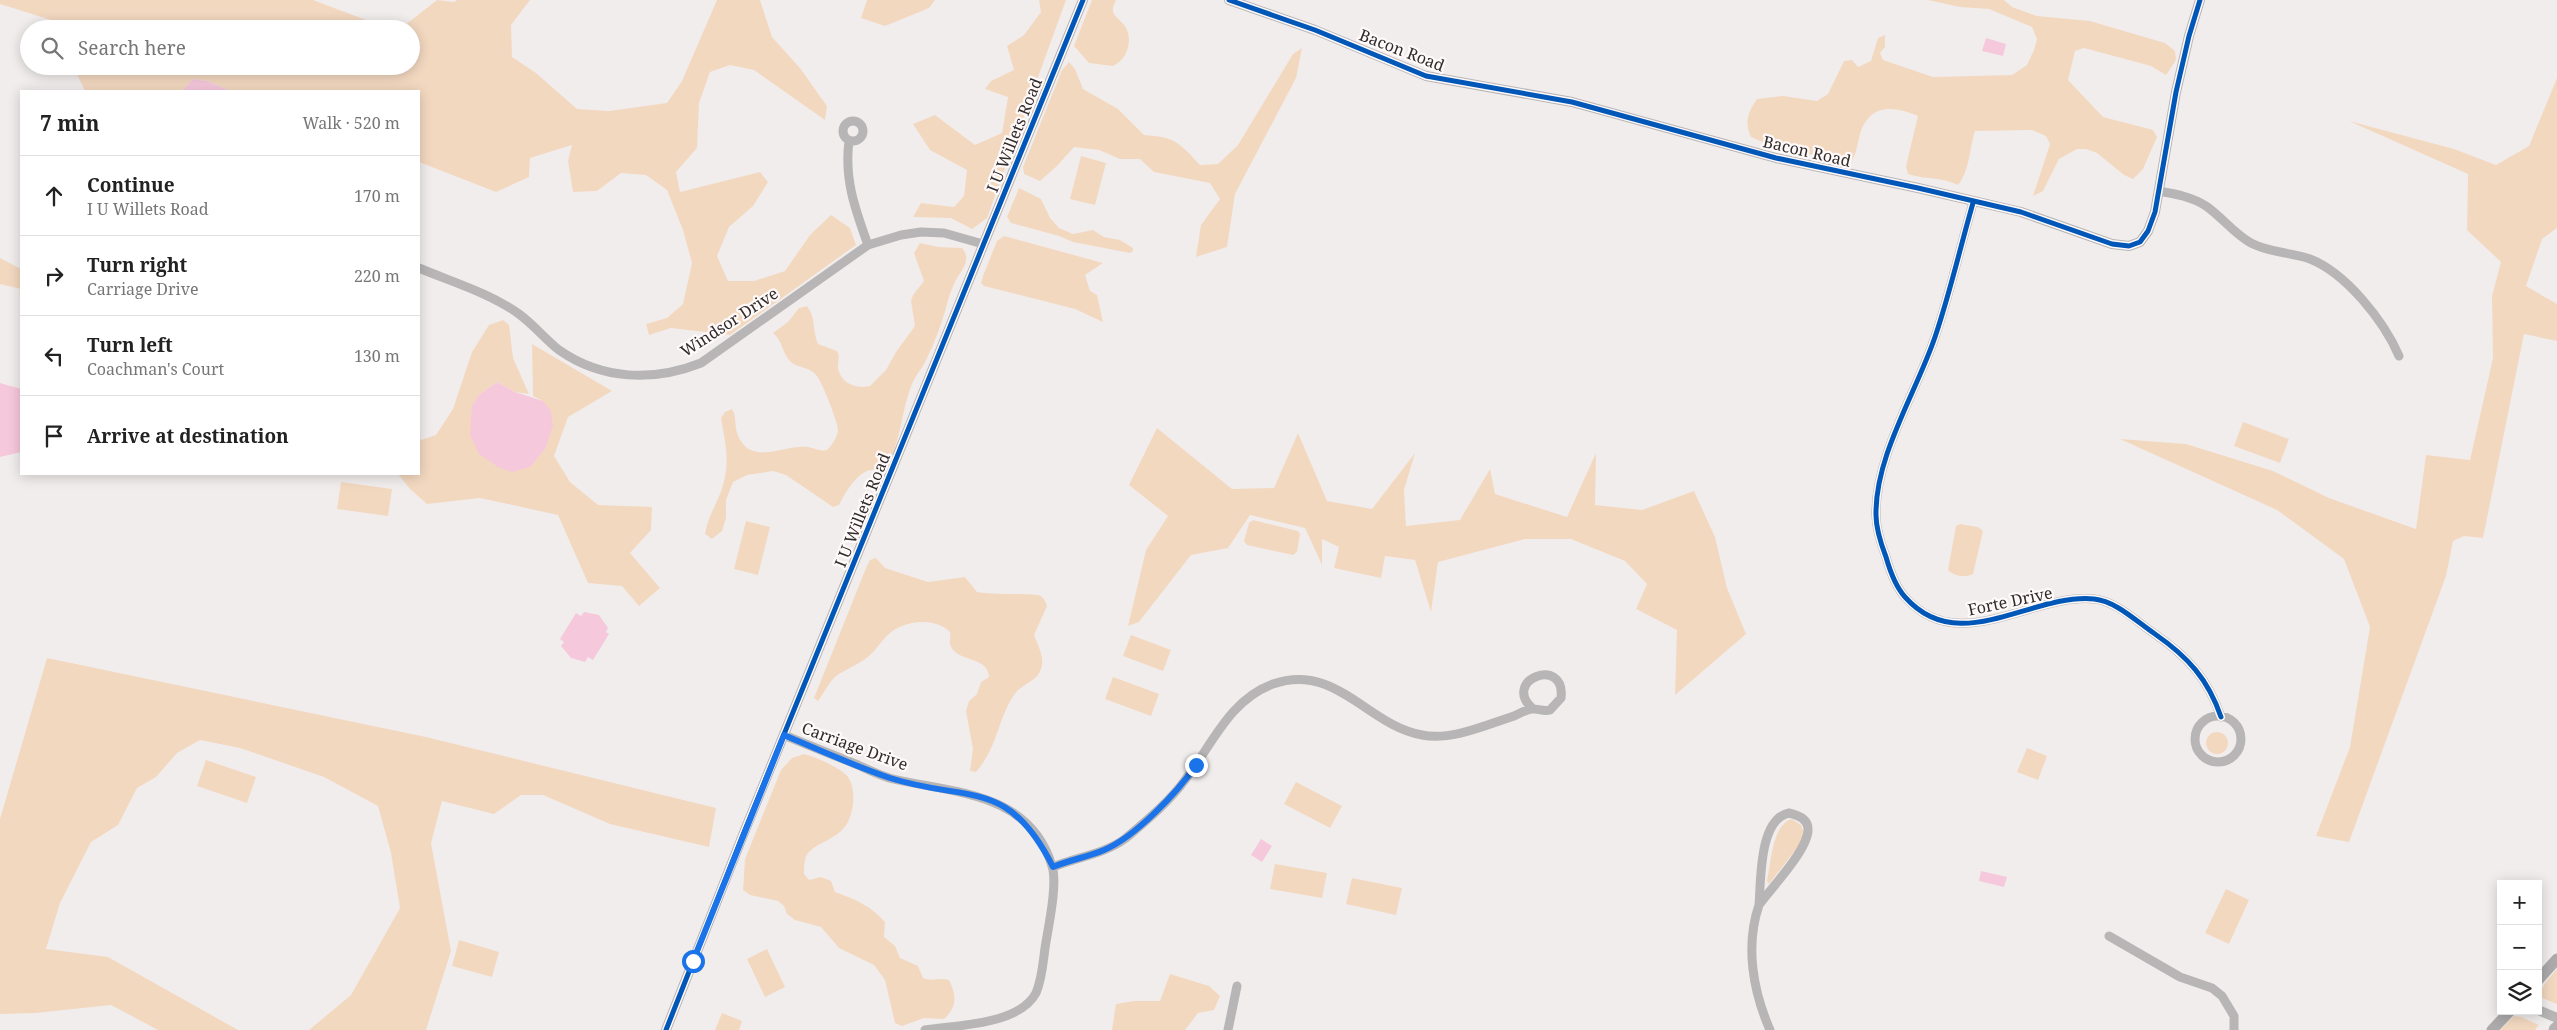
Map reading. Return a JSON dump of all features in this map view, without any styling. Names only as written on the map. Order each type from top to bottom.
[{"type":"main road","points":[[2542,976],[2557,959]]},
{"type":"main road","points":[[2492,1030],[2506,1015]]},
{"type":"street","name":"I U Willets Road","points":[[666,1030],[1083,0]]},
{"type":"street","name":"Bacon Road","points":[[1229,0],[1341,40],[1426,76],[1572,102],[1776,158],[1918,188],[1973,203],[2021,212],[2112,244],[2129,246],[2140,242],[2148,231],[2160,191],[2176,92],[2200,0]]},
{"type":"street","points":[[849,141],[846,165],[850,190],[868,245]]},
{"type":"street","points":[[2160,191],[2189,198],[2207,207],[2249,242],[2270,252],[2309,259],[2328,269],[2343,282],[2383,325],[2399,356]]},
{"type":"street","name":"Forte Drive","points":[[1973,203],[1935,338],[1880,474],[1876,517],[1883,549],[1893,578],[1903,595],[1918,610],[1932,617],[1958,624],[1979,622],[2083,599],[2105,602],[2120,609],[2171,645],[2193,666],[2213,693],[2221,717]]},
{"type":"street","name":"Windsor Drive","points":[[420,268],[494,299],[520,315],[557,348],[586,365],[620,374],[649,376],[678,372],[701,363],[868,245],[921,232],[944,234],[983,244]]},
{"type":"street","points":[[925,1030],[1003,1018],[1018,1011],[1030,1001],[1041,979],[1052,902],[1053,867],[1102,851],[1127,837],[1185,780],[1235,708],[1252,694],[1274,684],[1300,680],[1325,684],[1351,696],[1397,728],[1424,736],[1456,733],[1533,709],[1550,710],[1558,703],[1561,692],[1554,678],[1543,674],[1537,675],[1528,682],[1524,693],[1528,705],[1533,709]]},
{"type":"street","points":[[2221,717],[2228,719],[2238,729],[2241,743],[2238,750],[2227,760],[2213,761],[2207,759],[2198,749],[2196,736],[2202,723],[2208,719],[2221,717]]},
{"type":"street","name":"Carriage Drive","points":[[784,735],[890,778],[982,796],[1000,804],[1014,812],[1032,830],[1053,867]]},
{"type":"street","points":[[1759,905],[1803,846],[1808,828],[1803,819],[1797,815],[1781,814],[1770,829],[1762,863],[1759,905],[1755,917],[1753,973],[1759,1005],[1770,1030]]},
{"type":"street","points":[[2109,936],[2180,977],[2212,988],[2222,996],[2234,1016],[2234,1030]]},
{"type":"street","points":[[1228,1030],[1237,986]]},
{"type":"street","points":[[2542,1012],[2557,1018]]},
{"type":"shaded area","points":[[0,0],[313,0],[366,20],[51,20],[0,4]]},
{"type":"shaded area","points":[[437,0],[454,2],[457,0],[530,0],[511,25],[512,57],[536,73],[577,109],[609,111],[667,103],[682,81],[717,0],[760,0],[772,37],[800,68],[827,106],[825,120],[754,70],[730,65],[710,72],[699,103],[697,148],[676,172],[680,192],[760,172],[768,182],[753,206],[729,227],[717,256],[728,281],[754,281],[785,271],[810,235],[831,215],[850,228],[856,245],[730,335],[671,328],[649,335],[646,324],[667,318],[683,304],[692,263],[683,230],[667,190],[646,175],[621,173],[597,191],[573,192],[568,161],[572,145],[530,158],[529,177],[496,192],[420,162],[420,90],[229,90],[207,81],[193,79],[183,90],[85,90],[77,75],[420,75],[420,20],[411,20]]},
{"type":"shaded area","points":[[867,0],[935,0],[929,8],[885,26],[861,18]]},
{"type":"shaded area","points":[[1039,0],[1066,0],[987,218],[972,229],[951,218],[913,217],[921,203],[954,207],[964,196],[967,170],[930,150],[913,124],[935,115],[975,145],[1002,133],[1008,97],[985,89],[991,81],[1014,70],[1007,46],[1024,35],[1041,12]]},
{"type":"shaded area","points":[[1092,0],[1116,0],[1113,8],[1114,13],[1128,31],[1128,49],[1122,59],[1113,66],[1089,63],[1074,46]]},
{"type":"shaded area","points":[[1928,0],[2004,0],[2012,7],[2037,16],[2090,21],[2165,43],[2175,51],[2176,60],[2166,75],[2151,66],[2084,48],[2075,51],[2068,80],[2103,117],[2153,130],[2157,137],[2143,169],[2133,179],[2124,175],[2097,153],[2086,149],[2077,149],[2059,159],[2043,191],[2033,196],[2050,144],[2046,136],[2032,130],[1975,131],[1965,173],[1958,185],[1945,180],[1915,176],[1908,174],[1906,166],[1918,116],[1892,109],[1876,112],[1864,124],[1850,163],[1830,162],[1810,154],[1779,149],[1751,137],[1747,122],[1751,108],[1757,99],[1783,96],[1817,101],[1828,94],[1844,61],[1852,60],[1858,67],[1871,61],[1878,38],[1885,35],[1885,47],[1880,53],[1883,60],[1933,77],[2012,75],[2027,65],[2037,39],[2032,27],[1989,9],[1960,7]]},
{"type":"shaded area","points":[[1986,38],[2006,44],[2003,56],[1982,51]]},
{"type":"shaded area","points":[[1302,48],[1296,78],[1235,194],[1227,247],[1196,257],[1201,225],[1220,199],[1210,183],[1154,172],[1140,159],[1120,159],[1099,150],[1074,147],[1040,181],[1024,174],[1023,167],[1062,70],[1069,62],[1075,69],[1083,89],[1118,109],[1144,135],[1163,137],[1176,142],[1200,165],[1218,164],[1238,145],[1293,54]]},
{"type":"shaded area","points":[[2557,78],[2557,228],[2542,239],[2526,286],[2557,304],[2557,341],[2524,334],[2483,538],[2464,536],[2453,541],[2446,576],[2349,842],[2316,836],[2350,747],[2370,627],[2344,559],[2277,510],[2120,439],[2186,444],[2273,471],[2329,498],[2416,529],[2426,455],[2470,460],[2493,358],[2492,296],[2501,262],[2467,230],[2468,174],[2349,121],[2454,149],[2496,165],[2529,146]]},
{"type":"shaded area","points":[[193,79],[207,81],[229,90],[183,90]]},
{"type":"shaded area","points":[[1081,156],[1106,163],[1095,205],[1070,199]]},
{"type":"shaded area","points":[[1019,188],[1041,199],[1050,218],[1059,228],[1073,234],[1093,230],[1104,237],[1120,240],[1133,248],[1133,251],[1130,253],[1073,242],[1059,236],[1011,223],[1007,217]]},
{"type":"shaded area","points":[[1004,236],[1103,263],[1085,275],[1090,291],[1097,295],[1103,322],[1075,309],[984,286],[981,283],[983,276],[997,241]]},
{"type":"shaded area","points":[[920,243],[938,247],[962,248],[965,252],[966,261],[951,291],[933,346],[912,384],[895,448],[886,469],[871,470],[861,475],[848,489],[839,505],[833,507],[786,475],[773,471],[747,475],[733,482],[726,500],[726,518],[722,531],[712,539],[705,534],[709,518],[720,494],[726,474],[726,456],[721,418],[725,412],[732,409],[736,430],[740,439],[747,448],[758,452],[770,452],[796,447],[827,450],[837,436],[838,430],[835,419],[818,377],[810,370],[791,362],[773,333],[788,322],[799,308],[807,306],[812,315],[818,344],[837,351],[839,373],[845,381],[859,387],[870,386],[886,370],[896,352],[915,326],[911,301],[913,295],[924,281],[914,253]]},
{"type":"shaded area","points":[[0,258],[20,268],[20,289],[0,284]]},
{"type":"shaded area","points":[[503,320],[509,325],[513,358],[529,394],[515,392],[497,382],[479,395],[543,401],[533,396],[532,344],[612,391],[568,417],[554,456],[570,482],[598,505],[652,507],[651,530],[630,553],[660,588],[639,606],[622,586],[588,583],[558,515],[480,498],[427,504],[410,489],[399,475],[420,475],[420,438],[421,440],[436,435],[453,409],[472,352],[489,325]]},
{"type":"shaded area","points":[[497,382],[515,392],[543,401],[551,411],[553,426],[545,449],[530,467],[512,472],[498,467],[479,454],[470,435],[472,406],[479,395]]},
{"type":"shaded area","points":[[0,383],[20,389],[20,452],[0,457]]},
{"type":"shaded area","points":[[2243,422],[2289,439],[2280,463],[2234,446]]},
{"type":"shaded area","points":[[1157,428],[1232,489],[1274,488],[1298,433],[1327,501],[1372,509],[1415,453],[1404,490],[1406,526],[1460,520],[1490,469],[1495,494],[1567,517],[1596,453],[1595,505],[1642,510],[1694,491],[1715,537],[1727,588],[1746,634],[1675,695],[1677,630],[1636,609],[1647,584],[1625,561],[1571,539],[1525,539],[1438,562],[1431,612],[1415,560],[1385,556],[1381,578],[1334,568],[1339,547],[1322,539],[1322,565],[1305,528],[1250,515],[1228,548],[1191,555],[1139,622],[1128,626],[1146,550],[1168,516],[1129,485]]},
{"type":"shaded area","points":[[341,482],[392,489],[388,516],[337,509]]},
{"type":"shaded area","points":[[1253,520],[1298,531],[1300,534],[1297,552],[1293,555],[1247,545],[1244,541],[1249,523]]},
{"type":"shaded area","points":[[746,521],[770,527],[758,575],[734,569]]},
{"type":"shaded area","points":[[1960,524],[1978,527],[1983,531],[1973,574],[1967,576],[1956,575],[1948,570],[1956,526]]},
{"type":"shaded area","points":[[876,558],[885,568],[928,582],[965,577],[977,592],[1037,595],[1041,596],[1046,603],[1047,606],[1034,635],[1042,656],[1041,669],[1033,680],[1014,695],[1004,714],[989,753],[976,772],[970,771],[973,749],[966,711],[969,701],[977,694],[981,682],[989,677],[983,665],[953,650],[950,643],[950,632],[944,627],[928,622],[920,622],[904,625],[896,629],[869,656],[836,676],[818,701],[814,698],[866,568],[870,560]]},
{"type":"shaded area","points":[[584,612],[599,615],[608,628],[606,632],[609,634],[593,660],[588,657],[585,662],[571,658],[561,646],[564,642],[560,639],[576,613],[581,616]]},
{"type":"shaded area","points":[[1131,635],[1171,650],[1163,671],[1123,656]]},
{"type":"shaded area","points":[[47,658],[426,737],[716,808],[709,847],[610,824],[543,795],[521,795],[494,814],[442,801],[431,843],[451,951],[426,1030],[309,1030],[351,995],[400,908],[391,853],[378,806],[324,777],[240,748],[200,740],[177,753],[156,777],[137,788],[118,825],[91,842],[60,903],[46,949],[108,957],[238,1030],[158,1030],[111,1005],[36,1013],[0,1014],[0,819]]},
{"type":"shaded area","points":[[1113,677],[1159,694],[1151,716],[1105,699]]},
{"type":"shaded area","points":[[2213,732],[2221,732],[2228,739],[2228,747],[2221,754],[2213,754],[2206,747],[2206,739]]},
{"type":"shaded area","points":[[2027,748],[2047,756],[2038,780],[2017,772]]},
{"type":"shaded area","points":[[804,754],[828,763],[848,777],[853,789],[853,803],[850,817],[844,828],[807,854],[804,874],[809,880],[821,877],[831,881],[835,892],[849,897],[880,916],[885,922],[884,937],[895,946],[900,958],[918,966],[923,978],[949,980],[954,1001],[951,1010],[944,1019],[924,1018],[902,1026],[895,1023],[885,980],[874,965],[839,948],[821,927],[795,920],[787,914],[784,906],[778,901],[750,895],[743,890],[745,859],[781,770],[792,758]]},
{"type":"shaded area","points":[[206,760],[256,777],[247,803],[197,786]]},
{"type":"shaded area","points":[[1296,782],[1342,806],[1330,828],[1284,804]]},
{"type":"shaded area","points":[[1792,819],[1801,825],[1804,833],[1800,844],[1769,884],[1767,881],[1776,836],[1785,822]]},
{"type":"shaded area","points":[[1261,839],[1272,846],[1262,862],[1251,855]]},
{"type":"shaded area","points":[[1275,864],[1327,873],[1322,898],[1270,889]]},
{"type":"shaded area","points":[[1981,871],[2007,877],[2004,887],[1979,881]]},
{"type":"shaded area","points":[[1352,878],[1402,888],[1396,915],[1346,904]]},
{"type":"shaded area","points":[[2226,889],[2249,900],[2229,944],[2205,933]]},
{"type":"shaded area","points":[[459,940],[499,952],[492,977],[452,966]]},
{"type":"shaded area","points":[[767,949],[785,987],[765,997],[747,959]]},
{"type":"shaded area","points":[[2557,969],[2557,1004],[2542,998],[2542,991],[2548,979]]},
{"type":"shaded area","points":[[1170,974],[1209,986],[1220,996],[1214,1010],[1198,1013],[1185,1030],[1112,1030],[1116,1004],[1134,1001],[1160,1001]]},
{"type":"shaded area","points":[[722,1013],[742,1021],[739,1030],[715,1030]]},
{"type":"shaded area","points":[[2514,1016],[2539,1025],[2535,1030],[2500,1030]]},
{"type":"cycle path","points":[[666,1030],[743,835],[1083,0]]},
{"type":"cycle path","points":[[1229,0],[1315,30],[1426,76],[1572,102],[1776,158],[2021,212],[2112,244],[2129,246],[2140,242],[2148,231],[2155,212],[2176,92],[2189,36],[2200,0]]},
{"type":"cycle path","points":[[1973,203],[1935,337],[1889,448],[1877,493],[1876,515],[1878,531],[1889,568],[1896,583],[1901,593],[1926,614],[1948,622],[1972,623],[1996,619],[2070,600],[2094,599],[2110,604],[2126,613],[2187,660],[2210,691],[2221,717]]},
{"type":"route","points":[[693,961],[784,735],[890,778],[982,796],[1000,804],[1014,812],[1032,830],[1042,844],[1053,867],[1118,844],[1174,793],[1196,765]]}]
